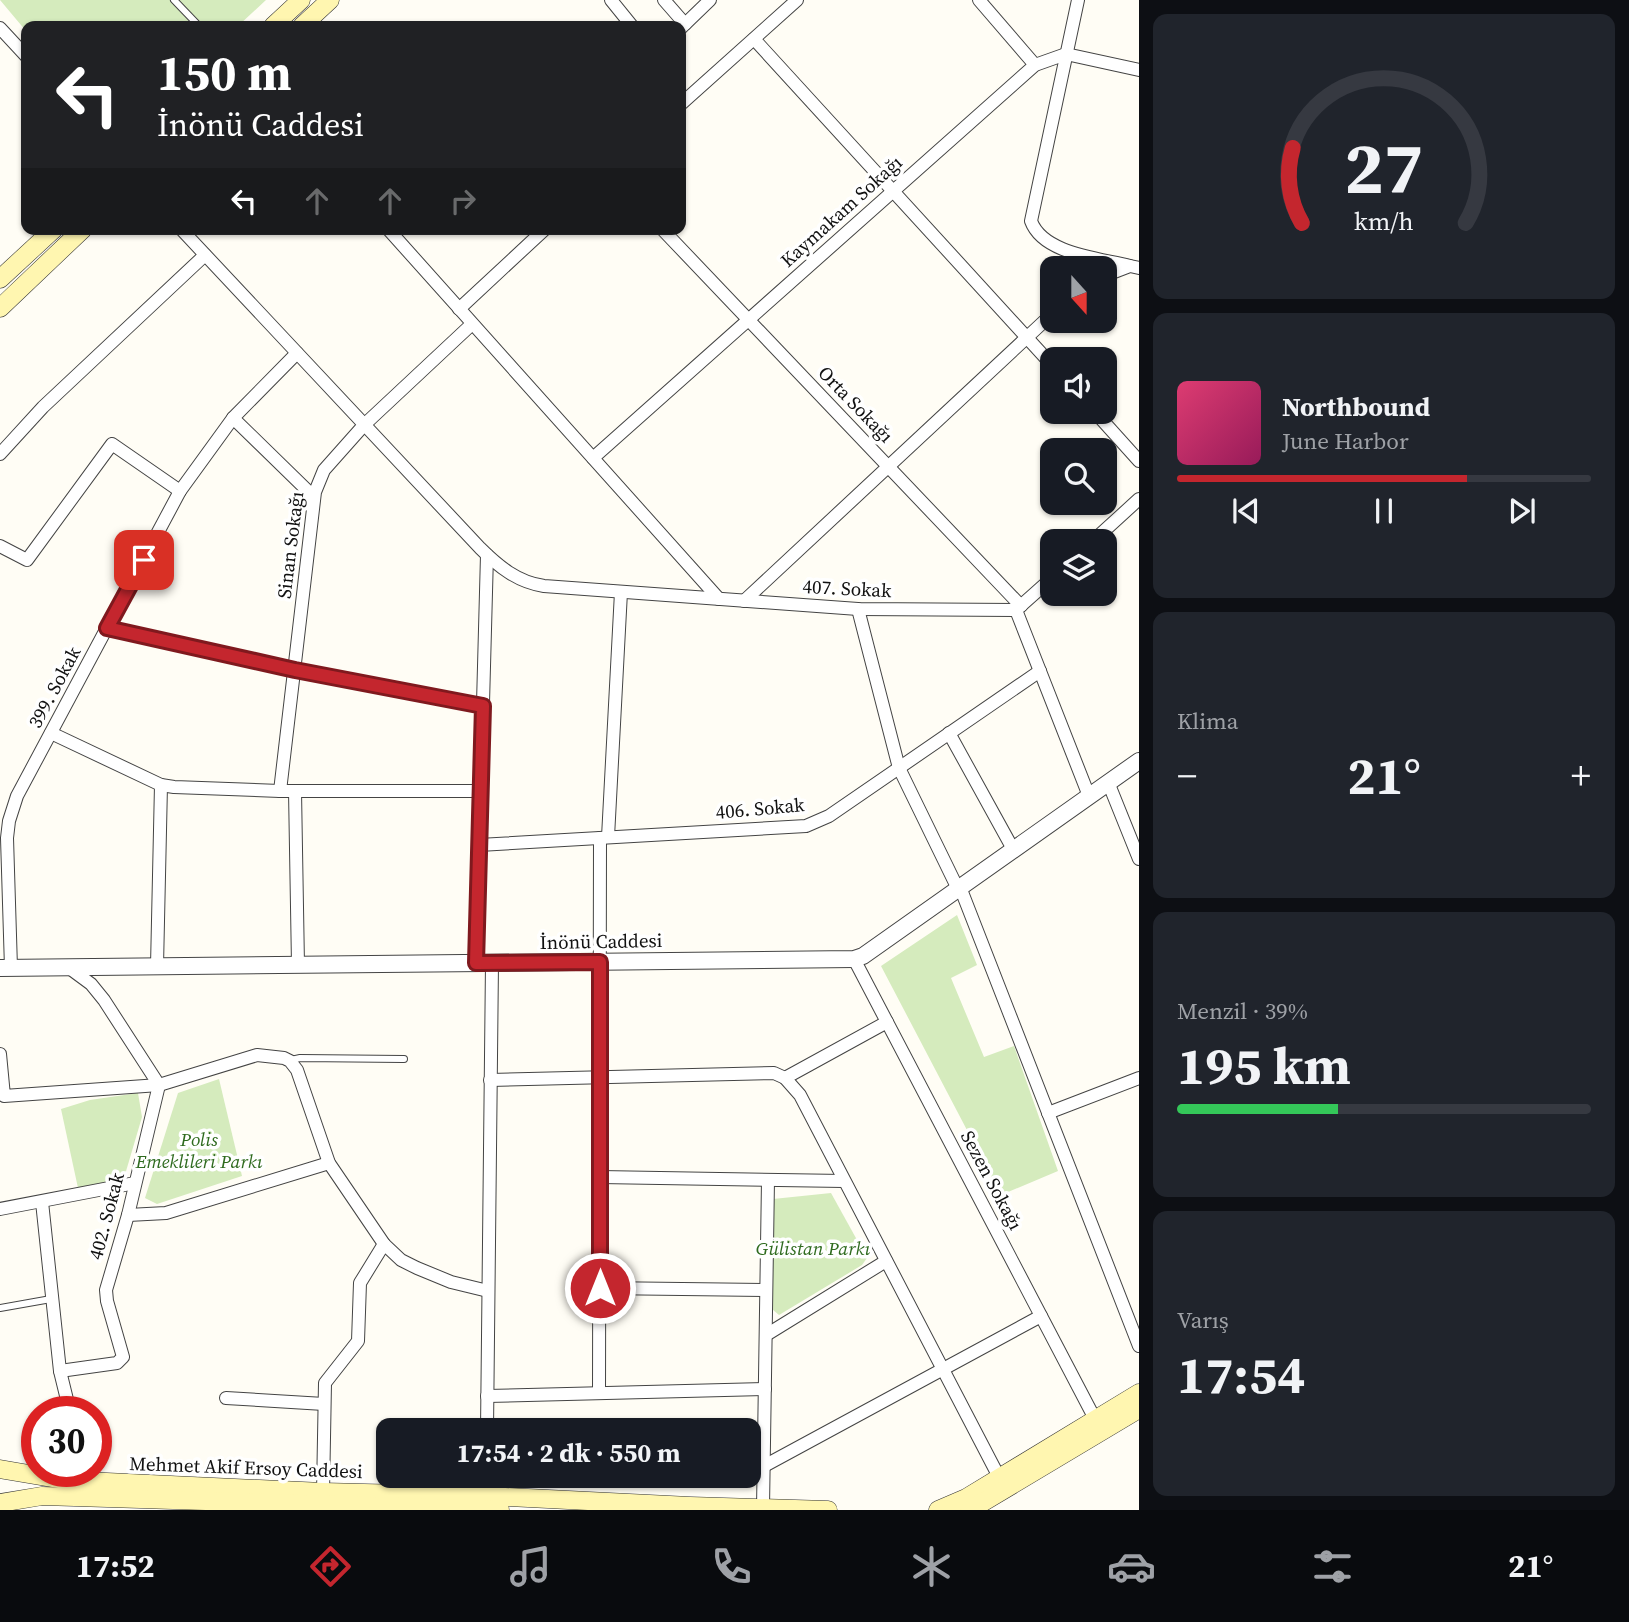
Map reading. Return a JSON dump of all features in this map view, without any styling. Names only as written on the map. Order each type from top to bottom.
[{"type":"main road","points":[[278,21],[301,0]]},
{"type":"main road","points":[[307,21],[330,0]]},
{"type":"main road","points":[[0,279],[48,235]]},
{"type":"main road","points":[[0,308],[77,235]]},
{"type":"main road","points":[[938,1510],[957,1503],[1139,1393]]},
{"type":"main road","points":[[971,1510],[1139,1409]]},
{"type":"main road","name":"Mehmet Akif Ersoy Caddesi","points":[[0,1469],[21,1473]]},
{"type":"main road","name":"Mehmet Akif Ersoy Caddesi","points":[[112,1479],[325,1502],[486,1496],[828,1510]]},
{"type":"main road","name":"Mehmet Akif Ersoy Caddesi","points":[[0,1503],[42,1496],[325,1502],[500,1510]]},
{"type":"street","points":[[611,0],[628,21]]},
{"type":"street","points":[[664,0],[679,21]]},
{"type":"street","points":[[686,23],[710,0]]},
{"type":"street","points":[[686,94],[797,0]]},
{"type":"street","points":[[979,0],[1035,65]]},
{"type":"street","points":[[1078,0],[1031,221],[1041,237],[1055,246],[1135,267]]},
{"type":"street","points":[[0,28],[21,51]]},
{"type":"street","points":[[754,38],[1040,352]]},
{"type":"street","points":[[1066,54],[1139,70]]},
{"type":"street","name":"Kaymakam Sokağı","points":[[593,458],[1035,65],[1066,54]]},
{"type":"street","name":"407. Sokak","points":[[187,235],[487,555],[507,572],[530,583],[858,609],[1019,608]]},
{"type":"street","points":[[393,235],[719,599]]},
{"type":"street","points":[[459,309],[539,235]]},
{"type":"street","name":"Orta Sokağı","points":[[668,235],[1019,608]]},
{"type":"street","points":[[0,454],[43,407],[205,255]]},
{"type":"street","points":[[1117,272],[1135,267]]},
{"type":"street","name":"Sinan Sokağı","points":[[280,791],[317,483],[324,470],[364,425],[472,324]]},
{"type":"street","points":[[744,601],[1040,324]]},
{"type":"street","name":"399. Sokak","points":[[5,968],[8,828],[17,796],[180,491],[233,418],[297,354]]},
{"type":"street","points":[[233,418],[314,497]]},
{"type":"street","points":[[1106,424],[1139,461]]},
{"type":"street","points":[[0,546],[27,559],[112,444],[180,491]]},
{"type":"street","points":[[1106,529],[1139,499]]},
{"type":"street","points":[[487,555],[479,845],[490,1080],[487,1418]]},
{"type":"street","points":[[1040,589],[1019,608],[1088,796]]},
{"type":"street","points":[[600,1393],[600,962],[604,838],[621,592]]},
{"type":"street","points":[[858,609],[899,768],[959,888],[1139,1346]]},
{"type":"street","points":[[107,628],[295,670],[483,706]]},
{"type":"street","name":"406. Sokak","points":[[479,845],[797,828],[829,816],[1040,671]]},
{"type":"street","points":[[51,733],[161,785],[280,791],[481,791]]},
{"type":"street","points":[[949,733],[1013,849]]},
{"type":"street","name":"İnönü Caddesi","points":[[5,968],[854,959],[863,956],[1139,761]]},
{"type":"street","points":[[1108,782],[1136,842],[1139,859]]},
{"type":"street","points":[[157,966],[161,785]]},
{"type":"street","points":[[295,791],[298,965]]},
{"type":"street","name":"Sezen Sokağı","points":[[854,959],[1096,1419]]},
{"type":"street","points":[[68,967],[91,984],[104,1000],[159,1085]]},
{"type":"street","points":[[785,1078],[887,1022]]},
{"type":"street","points":[[0,1054],[4,1096],[159,1085],[254,1056],[276,1056],[290,1060],[297,1070],[329,1163],[384,1244],[401,1260],[417,1268],[450,1282],[488,1291]]},
{"type":"street","points":[[490,1080],[774,1073],[785,1078],[800,1095],[999,1477]]},
{"type":"street","points":[[1048,1113],[1139,1078]]},
{"type":"street","name":"402. Sokak","points":[[60,1371],[117,1363],[123,1357],[106,1290],[128,1215],[159,1085]]},
{"type":"street","points":[[128,1215],[166,1213],[329,1163]]},
{"type":"street","points":[[600,1177],[844,1181]]},
{"type":"street","points":[[763,1508],[768,1180]]},
{"type":"street","points":[[0,1209],[135,1183]]},
{"type":"street","points":[[42,1202],[51,1299],[60,1371],[66,1396]]},
{"type":"street","points":[[325,1502],[326,1383],[358,1341],[360,1283],[384,1244]]},
{"type":"street","points":[[766,1335],[886,1261]]},
{"type":"street","points":[[600,1288],[766,1290]]},
{"type":"street","points":[[764,1466],[1041,1316]]},
{"type":"street","points":[[487,1396],[765,1389]]},
{"type":"street","points":[[226,1398],[324,1404]]},
{"type":"street","points":[[486,1488],[486,1496]]},
{"type":"lane","points":[[174,0],[194,21]]},
{"type":"lane","points":[[290,1060],[404,1059]]},
{"type":"lane","points":[[0,1308],[51,1299]]},
{"type":"green space","points":[[0,0],[266,0],[243,21],[21,21],[21,25]]},
{"type":"green space","points":[[957,915],[977,965],[951,978],[984,1057],[1014,1046],[1058,1171],[1001,1195],[881,966]]},
{"type":"green space","name":"Polis Emeklileri Parkı","points":[[219,1079],[242,1176],[157,1204],[145,1198],[178,1093]]},
{"type":"green space","points":[[138,1093],[142,1117],[124,1178],[78,1188],[61,1109],[90,1100]]},
{"type":"green space","name":"Gülistan Parkı","points":[[831,1193],[867,1258],[862,1265],[779,1315],[772,1309],[773,1199]]},
{"type":"route","points":[[144,560],[107,628],[295,670],[483,706],[476,963],[600,962],[600,1288]]}]
